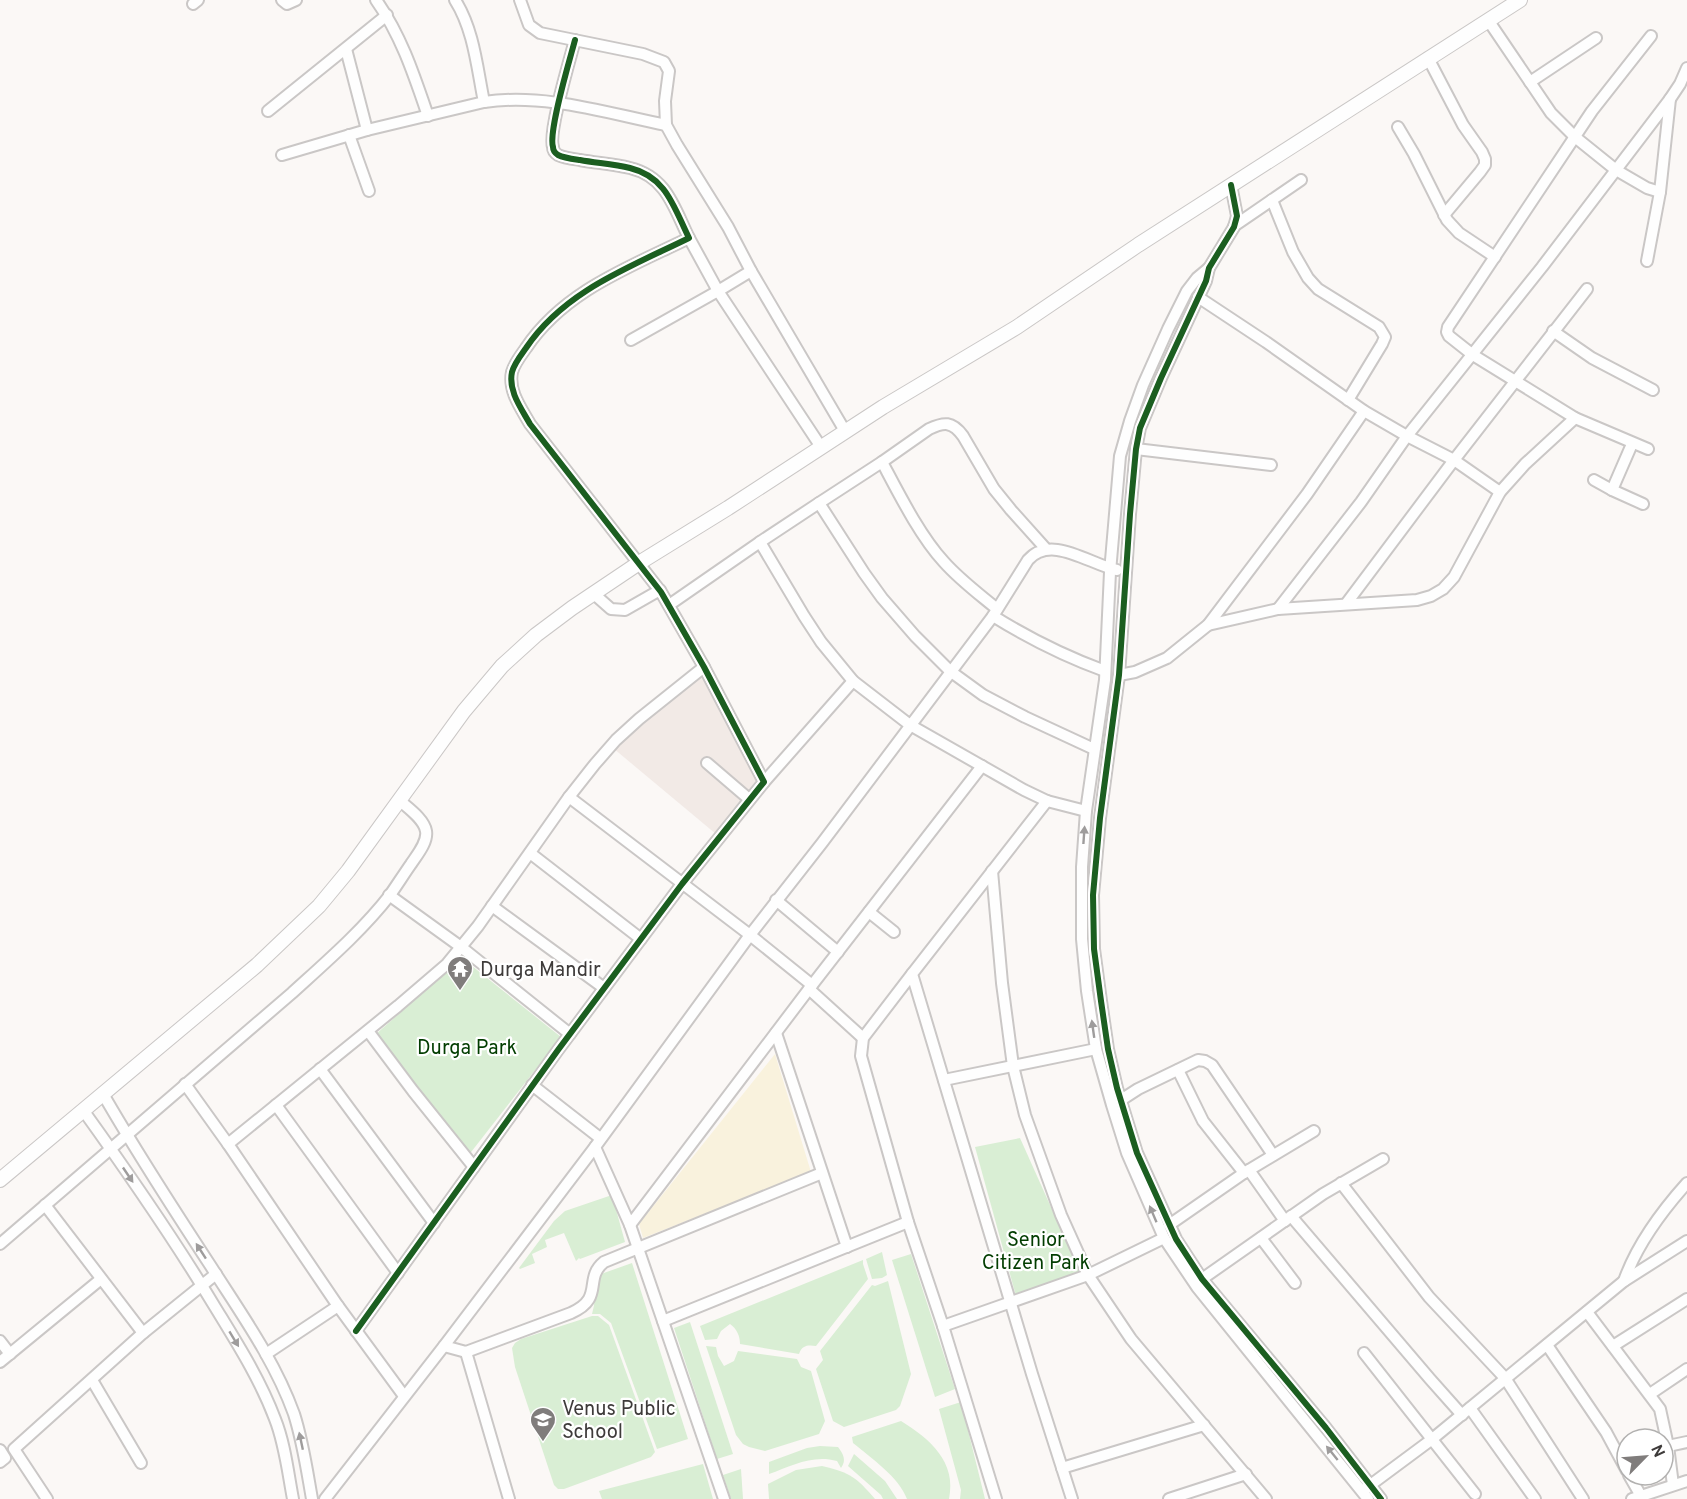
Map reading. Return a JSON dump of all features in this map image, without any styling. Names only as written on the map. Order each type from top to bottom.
[{"type":"main road","points":[[0,1180],[249,971],[319,906],[348,871],[464,711],[502,666],[536,635],[639,563],[883,407],[1017,327],[1138,245],[1520,0]]},
{"type":"street","points":[[282,0],[287,4],[296,0]]},
{"type":"street","points":[[376,0],[387,15],[408,58],[428,116]]},
{"type":"street","points":[[455,0],[473,46],[484,102]]},
{"type":"street","points":[[520,0],[526,19],[534,30],[540,33],[643,54],[663,62],[669,71],[665,101],[666,125],[728,227],[750,271],[845,431]]},
{"type":"street","points":[[268,111],[387,15]]},
{"type":"street","points":[[1488,20],[1551,113],[1575,137],[1616,170],[1647,188],[1660,192]]},
{"type":"street","points":[[1648,449],[1575,418],[1473,355],[1447,332],[1448,327],[1593,111],[1652,36]]},
{"type":"street","points":[[1530,82],[1596,38]]},
{"type":"street","points":[[575,40],[559,103],[552,143],[553,150],[557,154],[570,158],[630,168],[657,180],[665,190],[718,291],[821,447]]},
{"type":"street","points":[[346,49],[367,130]]},
{"type":"street","points":[[1428,58],[1463,124],[1485,159],[1485,165],[1480,172],[1443,214]]},
{"type":"street","points":[[1278,609],[1361,502],[1407,436],[1473,355],[1670,99],[1687,68]]},
{"type":"street","points":[[1647,261],[1660,192],[1670,99]]},
{"type":"street","points":[[282,155],[367,130],[500,100],[559,103],[666,125]]},
{"type":"street","points":[[1398,126],[1422,168],[1443,214],[1460,232],[1495,257]]},
{"type":"street","points":[[349,135],[369,191]]},
{"type":"street","points":[[1234,227],[1301,180]]},
{"type":"street","points":[[1231,185],[1237,216],[1234,227],[1209,268],[1206,281],[1140,428],[1136,449],[1119,675],[1100,818],[1093,906],[1096,970],[1108,1049],[1121,1100],[1137,1153],[1169,1225],[1202,1279],[1326,1428],[1367,1492]]},
{"type":"street","points":[[1272,200],[1293,252],[1308,278],[1318,289],[1379,327],[1385,337],[1348,400]]},
{"type":"street","points":[[689,238],[597,283],[553,315],[541,327],[521,355],[512,372],[512,384],[514,395],[530,423],[660,590],[704,667],[764,782]]},
{"type":"street","points":[[1209,268],[1197,278],[1173,320],[1143,385],[1120,456],[1110,569],[1106,671],[1086,811],[1082,867],[1082,939],[1096,1049],[1127,1153],[1164,1238],[1197,1287],[1367,1492],[1381,1499]]},
{"type":"street","points":[[631,340],[750,271]]},
{"type":"street","points":[[1346,604],[1515,380],[1587,289]]},
{"type":"street","points":[[1198,297],[1365,411],[1454,460],[1500,492]]},
{"type":"street","points":[[1553,331],[1592,358],[1653,390]]},
{"type":"street","points":[[1119,675],[1135,672],[1167,658],[1208,625],[1307,494],[1365,411]]},
{"type":"street","points":[[1208,625],[1278,609],[1417,600],[1431,596],[1443,589],[1454,577],[1500,492],[1575,418]]},
{"type":"street","points":[[669,605],[936,425],[952,425],[957,428],[994,489],[1046,549]]},
{"type":"street","points":[[1612,490],[1632,444]]},
{"type":"street","points":[[1136,449],[1271,465]]},
{"type":"street","points":[[882,462],[908,509],[943,561],[995,613],[1033,640],[1077,661],[1106,671]]},
{"type":"street","points":[[1594,480],[1643,504]]},
{"type":"street","points":[[819,503],[882,598],[950,671],[983,695],[1094,749]]},
{"type":"street","points":[[760,542],[821,642],[853,681],[910,725],[1024,790],[1047,801],[1086,811]]},
{"type":"street","points":[[325,1499],[444,1346],[776,900],[822,843],[995,613],[1033,554],[1046,549],[1060,550],[1110,569],[1126,572]]},
{"type":"street","points":[[594,594],[611,609],[625,610],[660,590]]},
{"type":"street","points":[[228,1144],[434,976],[461,947],[569,797],[616,740],[704,667]]},
{"type":"street","points":[[356,1331],[532,1085],[682,884],[749,799],[853,681]]},
{"type":"street","points":[[707,763],[749,799]]},
{"type":"street","points":[[630,1225],[982,766]]},
{"type":"street","points":[[569,797],[750,935],[811,987],[863,1038]]},
{"type":"street","points":[[0,1244],[332,957],[389,896],[418,853],[426,836],[426,829],[422,822],[399,800]]},
{"type":"street","points":[[996,1499],[943,1326],[908,1222],[861,1056],[861,1045],[863,1038],[1047,801]]},
{"type":"street","points":[[530,853],[641,939]]},
{"type":"street","points":[[992,871],[1002,983],[1013,1066],[1025,1115],[1061,1215],[1088,1275],[1131,1339],[1266,1499]]},
{"type":"street","points":[[389,896],[461,947],[570,1034]]},
{"type":"street","points":[[776,900],[838,952]]},
{"type":"street","points":[[492,906],[604,988]]},
{"type":"street","points":[[869,912],[894,932]]},
{"type":"street","points":[[912,974],[1032,1374],[1072,1499]]},
{"type":"street","points":[[368,1031],[474,1167]]},
{"type":"street","points":[[776,1033],[847,1247]]},
{"type":"street","points":[[944,1080],[1096,1049]]},
{"type":"street","points":[[1121,1100],[1198,1060],[1205,1060],[1212,1065],[1273,1155]]},
{"type":"street","points":[[320,1069],[434,1223]]},
{"type":"street","points":[[1178,1070],[1203,1121],[1422,1370],[1466,1411],[1535,1499]]},
{"type":"street","points":[[185,1084],[338,1306],[404,1396]]},
{"type":"street","points":[[532,1085],[597,1142],[638,1247],[724,1499]]},
{"type":"street","points":[[103,1094],[126,1135],[266,1354],[297,1424],[312,1499]]},
{"type":"street","points":[[276,1105],[398,1273]]},
{"type":"street","points":[[83,1110],[202,1285],[250,1365],[276,1421],[282,1441],[292,1499]]},
{"type":"street","points":[[1169,1225],[1246,1172],[1314,1131]]},
{"type":"street","points":[[1202,1279],[1288,1218],[1383,1159]]},
{"type":"street","points":[[444,1346],[466,1352],[582,1308],[591,1294],[595,1273],[599,1266],[613,1257],[822,1173]]},
{"type":"street","points":[[1341,1183],[1429,1298],[1505,1378],[1583,1499]]},
{"type":"street","points":[[1624,1281],[1638,1249],[1668,1204],[1687,1184]]},
{"type":"street","points":[[45,1205],[142,1334]]},
{"type":"street","points":[[663,1321],[908,1222]]},
{"type":"street","points":[[943,1326],[1088,1275],[1164,1238]]},
{"type":"street","points":[[1261,1238],[1295,1283]]},
{"type":"street","points":[[1367,1492],[1624,1281],[1687,1241]]},
{"type":"street","points":[[2,1456],[14,1449],[142,1334],[216,1274]]},
{"type":"street","points":[[0,1362],[101,1279]]},
{"type":"street","points":[[1613,1346],[1687,1299]]},
{"type":"street","points":[[266,1354],[338,1306]]},
{"type":"street","points":[[1587,1312],[1650,1394],[1660,1409],[1664,1427]]},
{"type":"street","points":[[0,1341],[10,1353]]},
{"type":"street","points":[[1546,1346],[1606,1432],[1615,1449]]},
{"type":"street","points":[[466,1352],[509,1499]]},
{"type":"street","points":[[1364,1353],[1475,1494]]},
{"type":"street","points":[[1650,1394],[1687,1369]]},
{"type":"street","points":[[92,1380],[141,1463]]},
{"type":"street","points":[[1062,1468],[1204,1425]]},
{"type":"street","points":[[14,1449],[47,1499]]},
{"type":"street","points":[[1169,1499],[1245,1474]]},
{"type":"street","points":[[1637,1498],[1667,1487]]},
{"type":"shaded area","points":[[704,675],[758,782],[716,834],[613,748],[659,708]]},
{"type":"green space","name":"Durga Park","points":[[462,958],[561,1037],[468,1156],[375,1035]]},
{"type":"green space","name":"Senior Citizen Park","points":[[1020,1138],[1080,1272],[1016,1296],[975,1147]]},
{"type":"green space","points":[[612,1195],[625,1242],[576,1261],[564,1233],[545,1240],[547,1247],[532,1254],[535,1263],[519,1268],[554,1221],[565,1211]]},
{"type":"green space","points":[[882,1252],[887,1275],[872,1279],[866,1259]]},
{"type":"green space","points":[[911,1254],[955,1389],[935,1397],[892,1260]]},
{"type":"green space","points":[[863,1260],[868,1279],[816,1346],[806,1346],[799,1354],[740,1344],[738,1333],[730,1324],[721,1331],[717,1339],[705,1340],[700,1326]]},
{"type":"green space","points":[[632,1263],[688,1439],[657,1449],[611,1323],[600,1314],[592,1314],[601,1274]]},
{"type":"green space","points":[[888,1281],[911,1374],[900,1406],[896,1410],[844,1427],[833,1421],[816,1369],[823,1360],[820,1351],[872,1285]]},
{"type":"green space","points":[[598,1316],[609,1325],[655,1452],[651,1457],[564,1489],[558,1489],[554,1485],[515,1367],[512,1348],[521,1339]]},
{"type":"green space","points":[[690,1322],[733,1454],[717,1459],[674,1328]]},
{"type":"green space","points":[[706,1346],[716,1347],[724,1366],[734,1361],[738,1351],[797,1359],[801,1367],[811,1371],[825,1421],[819,1434],[765,1451],[743,1444],[736,1435]]},
{"type":"green space","points":[[961,1402],[985,1499],[960,1499],[961,1490],[939,1409]]},
{"type":"green space","points":[[901,1421],[922,1436],[939,1453],[949,1474],[949,1499],[907,1499],[898,1483],[853,1443],[852,1437]]},
{"type":"green space","points":[[838,1447],[844,1460],[841,1468],[837,1461],[819,1459],[802,1462],[769,1474],[769,1462],[807,1448]]},
{"type":"green space","points":[[854,1454],[885,1481],[897,1499],[883,1499],[848,1466]]},
{"type":"green space","points":[[703,1464],[713,1499],[602,1499],[599,1491]]},
{"type":"green space","points":[[822,1466],[852,1477],[875,1499],[769,1499],[768,1484],[796,1470]]},
{"type":"green space","points":[[741,1469],[743,1499],[731,1499],[723,1475]]},
{"type":"sand","points":[[775,1054],[811,1172],[643,1238],[639,1224]]},
{"type":"cycle path","points":[[356,1331],[558,1050],[682,884],[764,782],[704,667],[661,592],[530,424],[516,399],[512,386],[514,366],[541,328],[559,311],[600,282],[689,238],[668,195],[661,186],[643,172],[617,165],[566,158],[554,151],[552,139],[560,95],[575,40]]},
{"type":"cycle path","points":[[1231,185],[1237,216],[1234,227],[1209,268],[1206,281],[1140,428],[1136,449],[1119,675],[1100,818],[1093,895],[1094,949],[1108,1049],[1117,1088],[1137,1153],[1176,1239],[1202,1279],[1326,1428],[1381,1499]]},
{"type":"place","name":"Durga Mandir","points":[[460,992]]},
{"type":"place","name":"Venus Public School","points":[[543,1443]]}]
